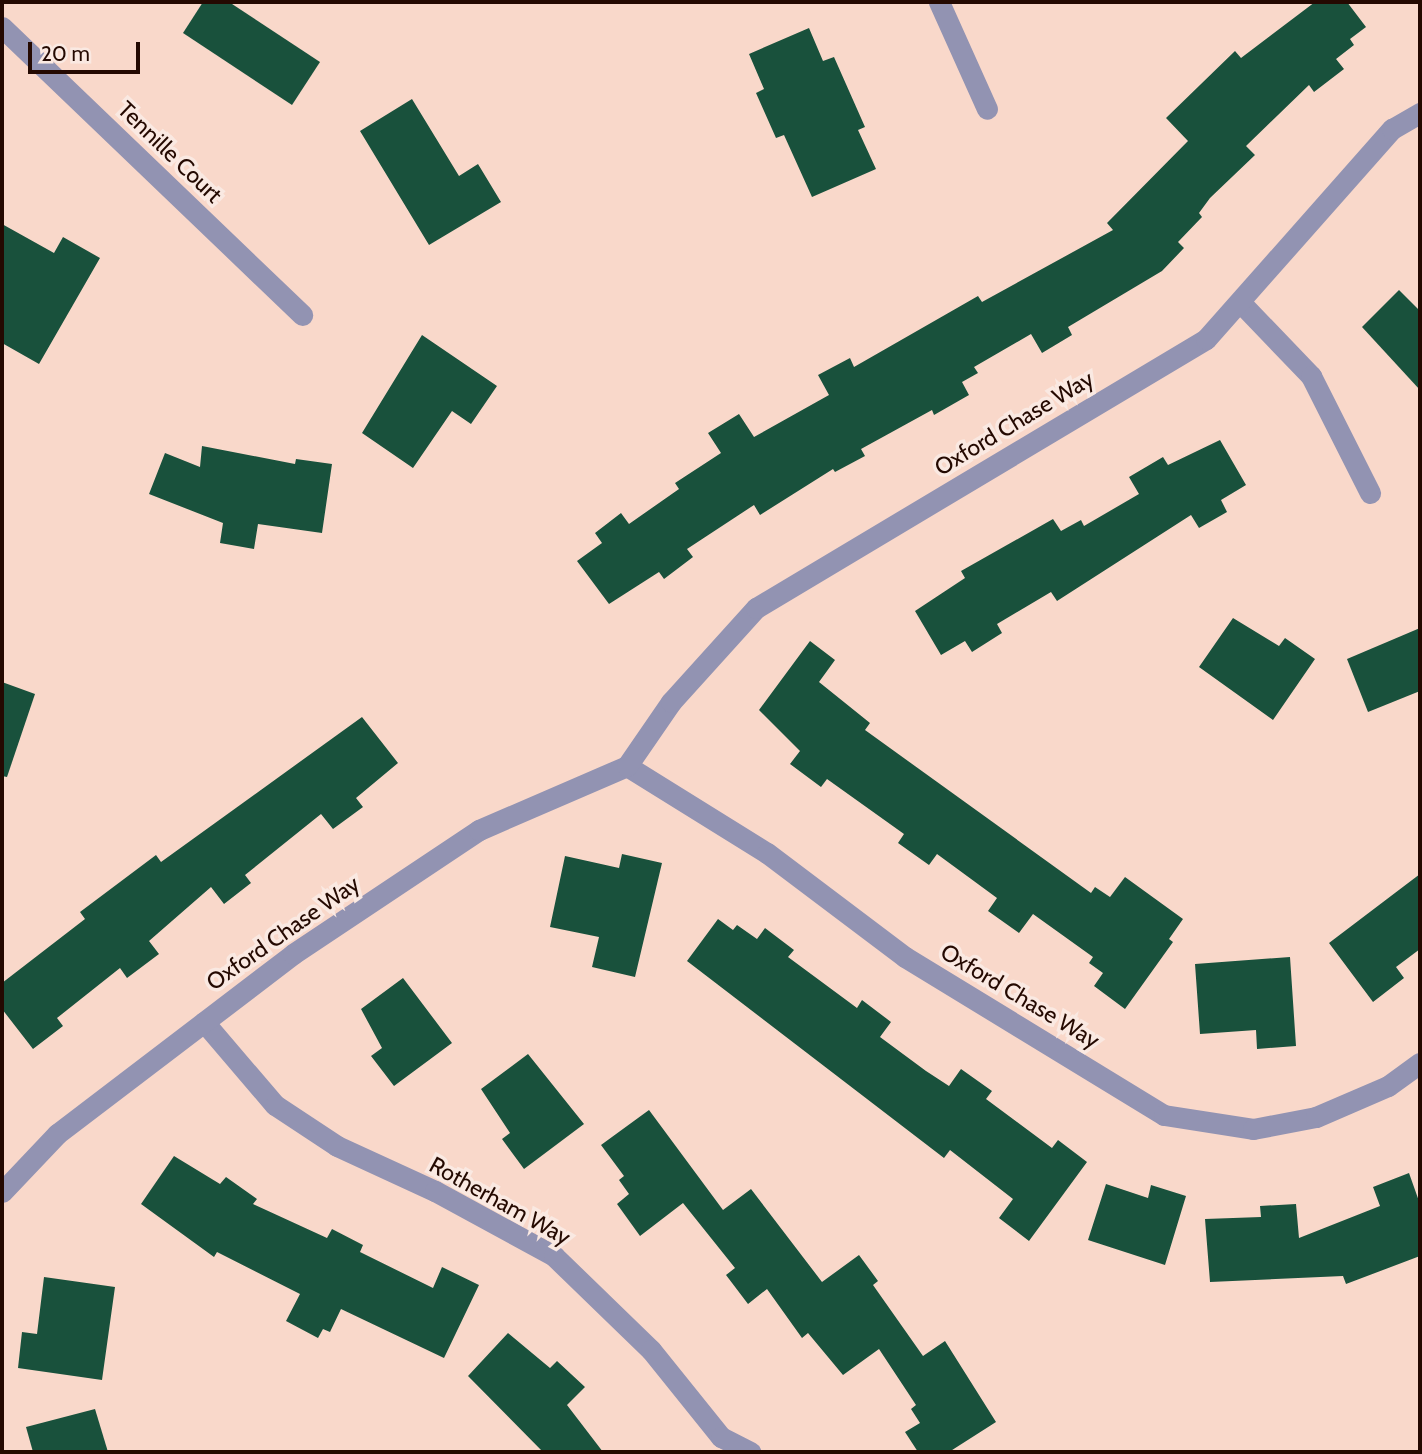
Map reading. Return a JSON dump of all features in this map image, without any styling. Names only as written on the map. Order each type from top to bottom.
[{"type":"street","points":[[939,2],[987,109]]},
{"type":"street","name":"Tennille Court","points":[[2,27],[302,315]]},
{"type":"street","name":"Oxford Chase Way","points":[[2,1192],[57,1134],[293,954],[479,830],[627,766],[671,702],[756,608],[1206,339],[1241,303],[1392,129],[1420,113]]},
{"type":"street","points":[[1241,303],[1311,376],[1370,493]]},
{"type":"street","name":"Oxford Chase Way","points":[[627,766],[767,853],[905,957],[1164,1115],[1253,1129],[1316,1117],[1388,1086],[1420,1063]]},
{"type":"street","name":"Rotherham Way","points":[[204,1021],[275,1105],[337,1146],[435,1191],[554,1256],[651,1350],[722,1437],[750,1452]]},
{"type":"building","points":[[203,2],[229,2],[320,62],[292,105],[183,33]]},
{"type":"building","points":[[1315,2],[1347,2],[1366,27],[1350,39],[1354,45],[1336,59],[1344,69],[1314,92],[1309,85],[1246,146],[1255,155],[1210,198],[1199,213],[1202,217],[1178,242],[1184,248],[1162,271],[1068,327],[1072,335],[1042,353],[1031,334],[974,367],[978,373],[962,382],[969,395],[934,415],[932,410],[861,449],[865,456],[835,472],[833,469],[760,515],[754,505],[687,549],[693,557],[664,579],[659,572],[609,604],[577,561],[602,543],[595,533],[621,513],[629,524],[679,489],[675,483],[721,453],[708,433],[739,414],[754,437],[829,395],[818,375],[850,358],[854,367],[978,296],[982,302],[1113,230],[1107,223],[1188,141],[1166,118],[1235,51],[1241,58]]},
{"type":"building","points":[[809,28],[823,61],[834,57],[865,127],[858,130],[876,169],[812,197],[784,135],[776,138],[756,93],[764,89],[749,54]]},
{"type":"building","points":[[412,99],[459,176],[478,164],[501,202],[429,245],[360,131]]},
{"type":"building","points":[[2,224],[54,253],[63,237],[100,258],[39,364],[2,343]]},
{"type":"building","points":[[1399,290],[1420,311],[1420,390],[1362,327]]},
{"type":"building","points":[[422,335],[497,386],[471,424],[452,411],[413,468],[362,433]]},
{"type":"building","points":[[1220,440],[1246,485],[1221,500],[1227,512],[1199,528],[1191,515],[1057,601],[1051,592],[997,624],[1002,633],[972,652],[965,641],[941,655],[915,611],[965,578],[961,571],[1053,519],[1061,531],[1081,520],[1084,526],[1139,494],[1129,477],[1163,457],[1168,465]]},
{"type":"building","points":[[202,446],[295,464],[296,459],[332,464],[322,533],[258,524],[254,549],[220,543],[223,523],[149,494],[165,453],[200,467]]},
{"type":"building","points":[[1233,618],[1279,646],[1285,638],[1315,659],[1273,720],[1199,667]]},
{"type":"building","points":[[1420,628],[1420,691],[1368,712],[1347,659]]},
{"type":"building","points":[[810,641],[835,660],[819,682],[870,723],[865,730],[1091,893],[1095,887],[1110,897],[1125,877],[1183,919],[1169,939],[1173,942],[1125,1009],[1094,986],[1103,973],[1089,963],[1093,957],[1033,914],[1019,933],[988,911],[997,898],[937,854],[929,865],[898,843],[904,834],[827,779],[821,787],[790,764],[800,751],[759,710]]},
{"type":"building","points":[[2,682],[35,694],[7,777],[2,776]]},
{"type":"building","points":[[362,717],[398,763],[356,798],[363,807],[333,829],[321,814],[245,875],[251,883],[224,904],[211,887],[149,941],[159,954],[127,978],[120,968],[57,1018],[63,1026],[33,1049],[2,1009],[2,983],[85,919],[80,912],[156,855],[161,862]]},
{"type":"building","points":[[622,854],[662,863],[635,977],[592,967],[599,937],[550,927],[565,856],[619,868]]},
{"type":"building","points":[[1420,874],[1420,949],[1396,967],[1404,978],[1373,1002],[1329,943]]},
{"type":"building","points":[[718,919],[733,930],[737,925],[757,939],[765,928],[794,950],[788,957],[857,1008],[862,1000],[891,1022],[880,1037],[926,1071],[949,1086],[961,1069],[992,1091],[986,1099],[1052,1148],[1058,1140],[1087,1162],[1029,1241],[999,1218],[1013,1199],[950,1150],[944,1158],[687,961]]},
{"type":"building","points":[[1290,957],[1296,1046],[1257,1049],[1256,1030],[1200,1034],[1195,964]]},
{"type":"building","points":[[403,978],[452,1043],[394,1086],[371,1056],[382,1048],[361,1009]]},
{"type":"building","points":[[528,1054],[584,1124],[524,1169],[502,1139],[510,1133],[481,1089]]},
{"type":"building","points":[[649,1110],[723,1210],[751,1189],[822,1282],[859,1255],[878,1281],[873,1285],[923,1356],[945,1341],[996,1422],[949,1452],[918,1452],[905,1432],[920,1423],[911,1409],[916,1405],[879,1349],[843,1375],[808,1333],[802,1338],[767,1289],[748,1304],[726,1275],[735,1268],[683,1203],[640,1236],[617,1204],[629,1194],[619,1180],[624,1176],[601,1145]]},
{"type":"building","points":[[174,1156],[220,1184],[226,1177],[257,1199],[253,1204],[327,1238],[332,1229],[363,1245],[360,1252],[433,1288],[442,1267],[479,1285],[444,1358],[341,1309],[330,1332],[323,1329],[318,1338],[286,1321],[300,1294],[217,1252],[214,1257],[141,1204]]},
{"type":"building","points":[[1409,1173],[1420,1204],[1420,1256],[1346,1284],[1343,1276],[1210,1282],[1205,1219],[1261,1217],[1260,1206],[1296,1204],[1299,1238],[1380,1206],[1373,1187]]},
{"type":"building","points":[[1106,1184],[1148,1198],[1151,1185],[1186,1196],[1165,1265],[1088,1240]]},
{"type":"building","points":[[44,1277],[115,1287],[102,1380],[18,1368],[22,1332],[37,1334]]},
{"type":"building","points":[[508,1333],[550,1368],[557,1361],[585,1387],[567,1405],[603,1452],[543,1452],[468,1376]]},
{"type":"building","points":[[95,1409],[108,1452],[33,1452],[26,1427]]}]
